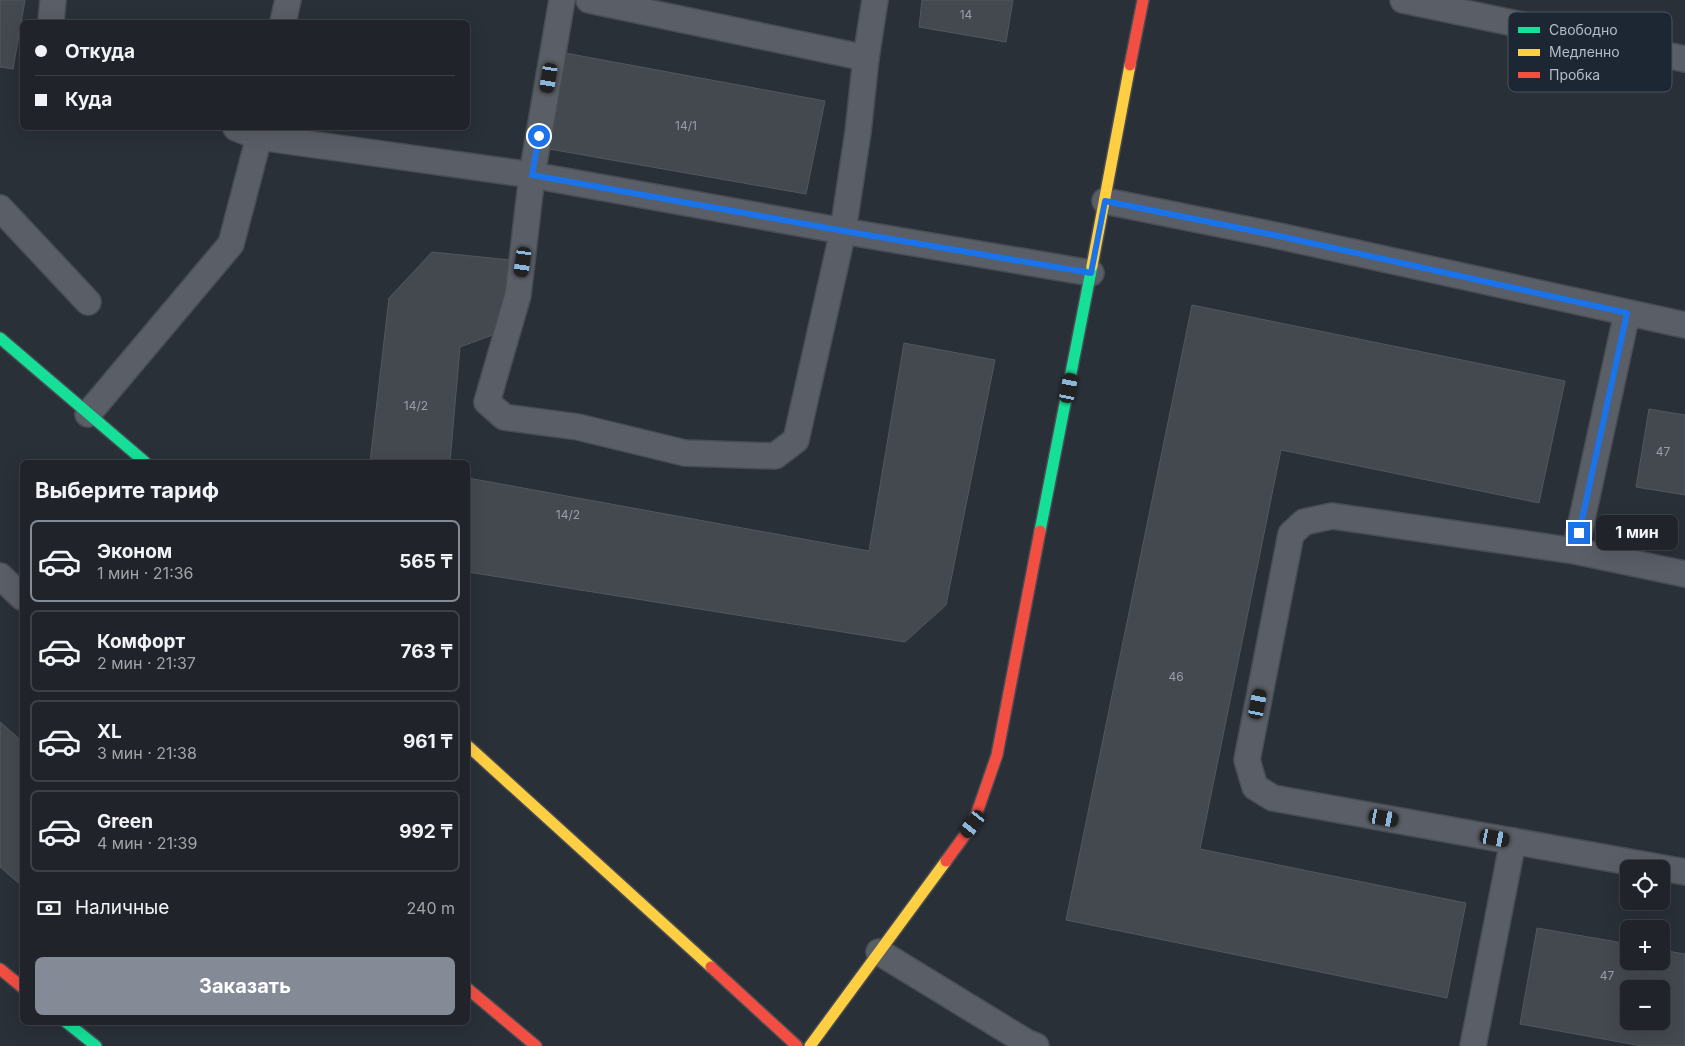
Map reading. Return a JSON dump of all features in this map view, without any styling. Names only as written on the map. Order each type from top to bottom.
[{"type":"street","points":[[810,1046],[973,824],[997,754],[1143,0]]},
{"type":"street","points":[[0,338],[143,460]]},
{"type":"street","points":[[470,748],[797,1046]]},
{"type":"street","points":[[0,969],[20,985]]},
{"type":"street","points":[[470,991],[536,1046]]},
{"type":"street","points":[[70,1025],[96,1046]]},
{"type":"lane","points":[[51,20],[53,0]]},
{"type":"lane","points":[[283,20],[288,0]]},
{"type":"lane","points":[[562,0],[532,175],[518,294],[487,402],[504,417],[578,427],[685,453],[774,456],[796,440],[844,231],[866,58],[876,0]]},
{"type":"lane","points":[[588,0],[866,58]]},
{"type":"lane","points":[[1403,0],[1508,22]]},
{"type":"lane","points":[[1672,56],[1685,59]]},
{"type":"lane","points":[[88,414],[232,244],[260,132],[532,175],[1091,273]]},
{"type":"lane","points":[[1105,201],[1279,236],[1685,325]]},
{"type":"lane","points":[[0,208],[88,302]]},
{"type":"lane","points":[[1575,551],[1627,313]]},
{"type":"lane","points":[[1685,574],[1575,551],[1332,516],[1304,522],[1291,534],[1247,760],[1255,786],[1273,798],[1685,872]]},
{"type":"lane","points":[[0,576],[20,595]]},
{"type":"lane","points":[[1473,1046],[1513,841]]},
{"type":"lane","points":[[879,952],[1026,1042],[1036,1046]]},
{"type":"building","points":[[0,0],[25,0],[13,69],[0,67]]},
{"type":"building","points":[[922,0],[1013,0],[1006,42],[919,27]]},
{"type":"building","points":[[565,53],[825,101],[806,194],[549,149]]},
{"type":"building","points":[[432,252],[511,260],[498,333],[460,347],[450,460],[370,460],[389,298]]},
{"type":"building","points":[[1192,305],[1565,381],[1539,503],[1281,450],[1200,849],[1466,903],[1447,998],[1066,920]]},
{"type":"building","points":[[904,343],[995,360],[946,605],[905,642],[470,572],[470,478],[869,551]]},
{"type":"building","points":[[1649,409],[1685,415],[1685,495],[1636,487]]},
{"type":"building","points":[[0,722],[20,739],[20,884],[0,867]]},
{"type":"building","points":[[1537,928],[1620,942],[1620,970],[1670,970],[1670,952],[1685,954],[1685,1046],[1642,1046],[1520,1024]]},
{"type":"traffic: fast","points":[[1040,531],[1092,266]]},
{"type":"traffic: fast","points":[[0,338],[143,460]]},
{"type":"traffic: fast","points":[[70,1025],[96,1046]]},
{"type":"traffic: slow","points":[[1092,266],[1130,65]]},
{"type":"traffic: slow","points":[[470,748],[711,967]]},
{"type":"traffic: slow","points":[[810,1046],[946,861]]},
{"type":"traffic: jam","points":[[1130,65],[1143,0]]},
{"type":"traffic: jam","points":[[946,861],[973,824],[997,755],[1040,531]]},
{"type":"traffic: jam","points":[[711,967],[797,1046]]},
{"type":"traffic: jam","points":[[0,969],[20,985]]},
{"type":"traffic: jam","points":[[470,991],[536,1046]]},
{"type":"route","points":[[539,136],[532,175],[1091,273],[1105,201],[1279,236],[1627,313],[1579,533]]}]
